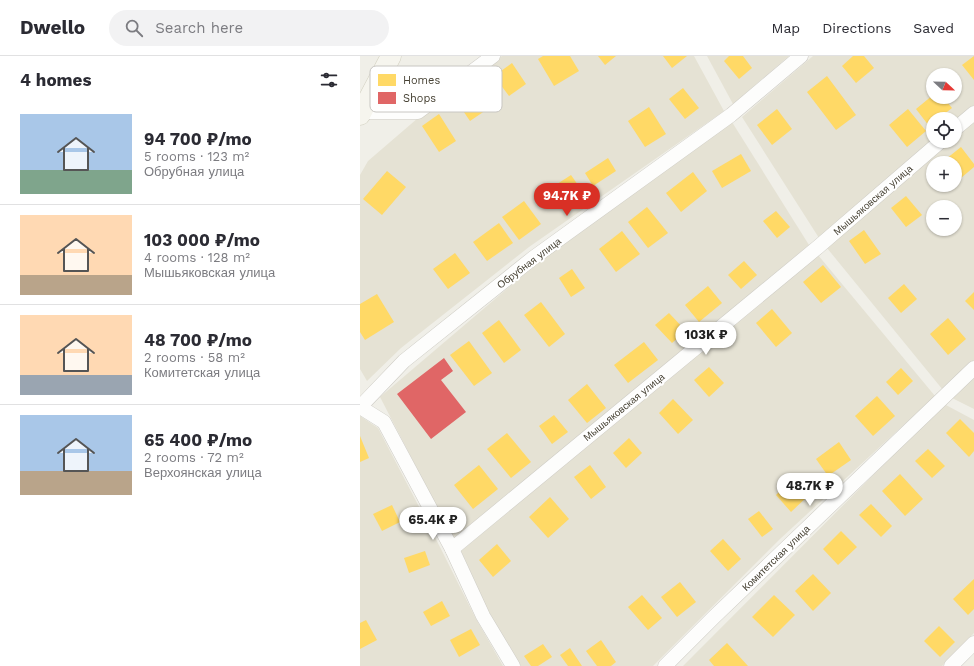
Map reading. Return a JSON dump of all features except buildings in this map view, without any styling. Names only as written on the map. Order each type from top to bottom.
[{"type":"street","points":[[386,66],[391,56]]},
{"type":"street","points":[[480,66],[493,56]]},
{"type":"street","name":"Обрубная улица","points":[[360,407],[404,361],[533,258],[732,115],[801,56]]},
{"type":"street","points":[[370,97],[361,114],[418,112]]},
{"type":"street","points":[[962,123],[974,112]]},
{"type":"street","name":"Мышьяковская улица","points":[[452,549],[812,252],[933,148]]},
{"type":"street","name":"Комитетская улица","points":[[665,666],[714,617],[974,368]]},
{"type":"street","points":[[360,407],[384,422],[452,549],[483,616],[513,666]]},
{"type":"street","points":[[951,666],[974,642]]},
{"type":"shaded area","points":[[502,56],[694,56],[724,111],[529,247],[401,348],[367,381],[360,369],[360,175],[368,161],[426,112],[502,112],[502,66],[488,66]]},
{"type":"shaded area","points":[[707,56],[789,56],[733,104]]},
{"type":"shaded area","points":[[813,56],[974,56],[974,105],[962,115],[962,112],[926,112],[926,146],[819,238],[742,117]]},
{"type":"shaded area","points":[[974,121],[974,360],[943,390],[827,248],[926,163],[926,192],[962,192],[962,156],[934,156],[943,148],[962,148],[962,132]]},
{"type":"shaded area","points":[[732,122],[809,245],[454,540],[380,397],[536,264]]},
{"type":"shaded area","points":[[818,255],[935,396],[780,539],[653,666],[521,666],[489,613],[461,551]]},
{"type":"shaded area","points":[[974,375],[974,409],[950,397]]},
{"type":"shaded area","points":[[944,404],[974,420],[974,633],[942,666],[683,666]]},
{"type":"shaded area","points":[[360,416],[378,428],[475,617],[503,666],[360,666]]}]
